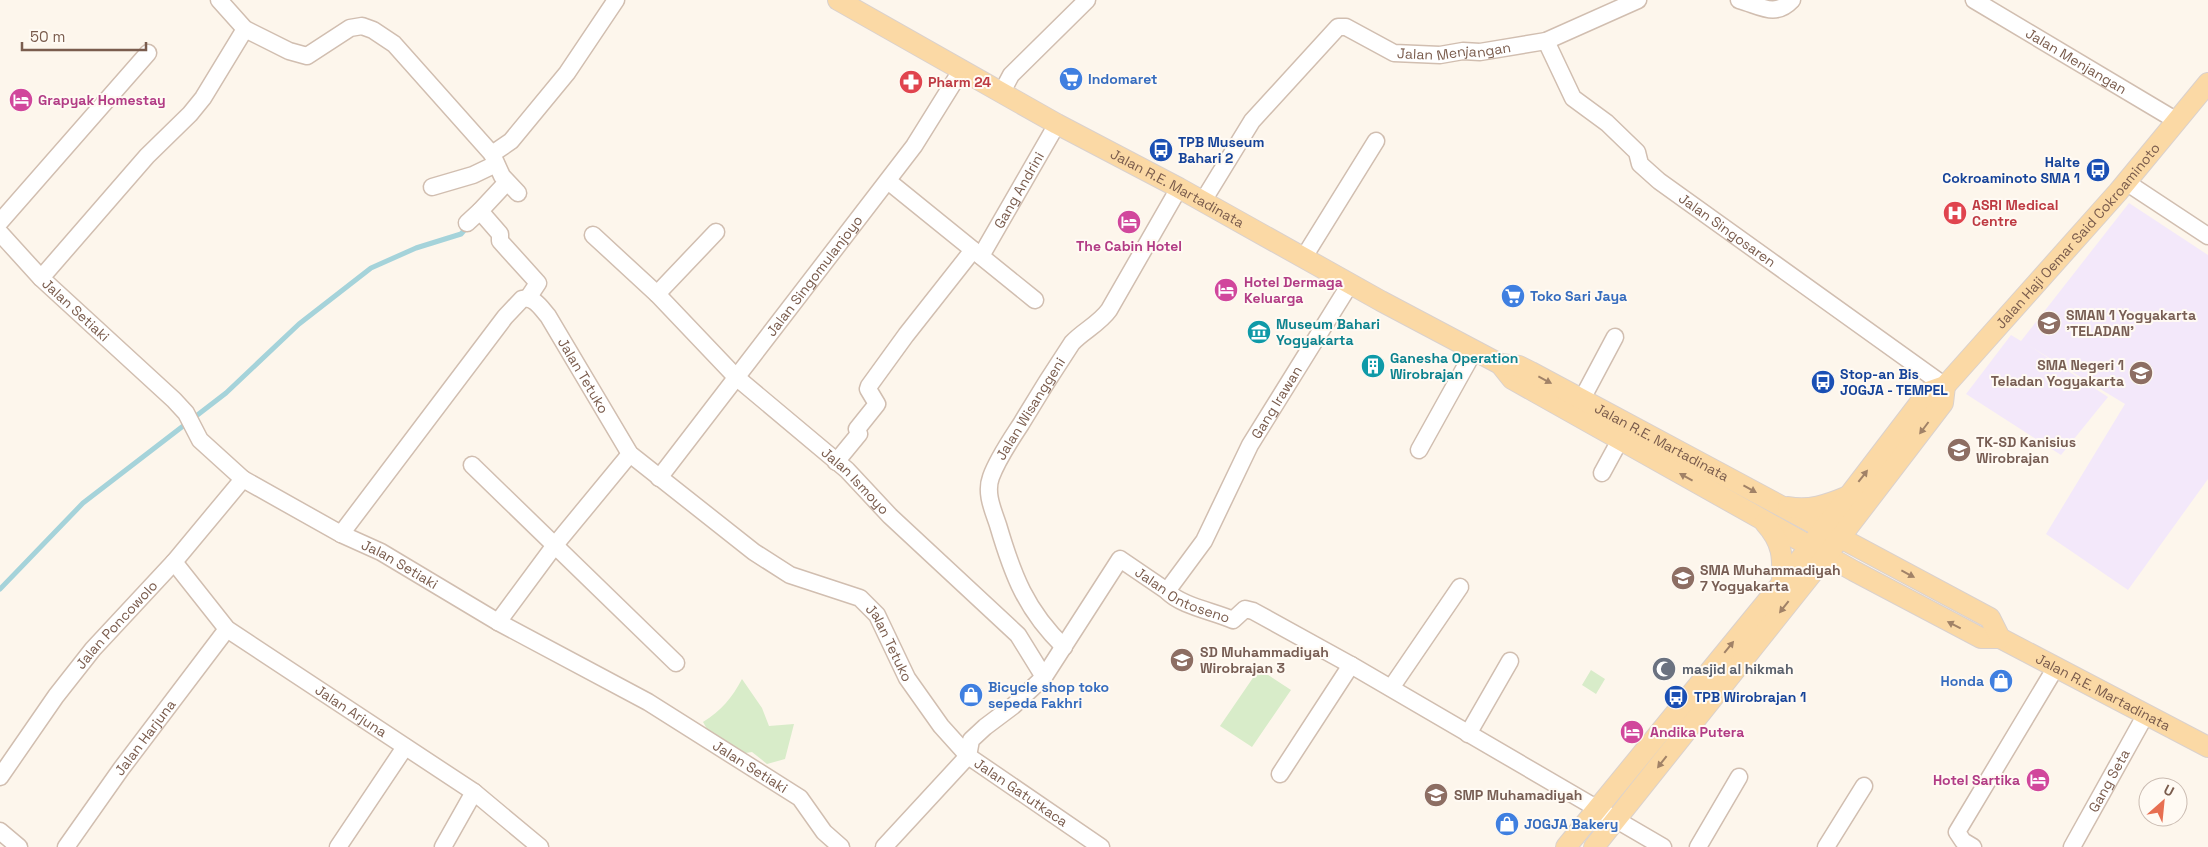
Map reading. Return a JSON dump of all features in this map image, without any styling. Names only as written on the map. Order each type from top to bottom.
[{"type":"main road","name":"Jalan R.E. Martadinata","points":[[852,3],[1057,124],[1179,188],[1350,284],[1500,364],[1519,366],[1990,618],[2000,638]]},
{"type":"main road","name":"Jalan Haji Oemar Said Cokroaminoto","points":[[1830,533],[1846,497],[1928,392],[1945,386],[2126,182],[2208,83]]},
{"type":"main road","name":"Jalan R.E. Martadinata","points":[[1500,364],[1512,379],[1854,571],[1981,638],[2000,638],[2208,747]]},
{"type":"main road","name":"Jalan Haji Oemar Said Cokroaminoto","points":[[1830,533],[1858,515],[1943,403],[1945,386]]},
{"type":"main road","points":[[1777,504],[1800,509],[1815,508],[1846,497]]},
{"type":"main road","points":[[1858,515],[1855,534],[1864,551]]},
{"type":"main road","points":[[1760,518],[1774,533],[1780,545],[1783,562],[1782,583]]},
{"type":"main road","points":[[1594,847],[1803,584],[1818,551],[1830,533]]},
{"type":"main road","points":[[1566,847],[1782,583],[1818,551]]},
{"type":"main road","points":[[1803,584],[1830,571],[1854,571]]},
{"type":"street","points":[[219,0],[245,29],[289,51],[307,56],[350,28],[362,26],[373,30],[394,44],[503,165]]},
{"type":"street","points":[[467,223],[480,211],[503,165],[616,0]]},
{"type":"street","points":[[1002,92],[1011,75],[1087,0]]},
{"type":"street","points":[[1546,42],[1638,0]]},
{"type":"street","points":[[1739,0],[1776,10],[1784,8],[1792,0]]},
{"type":"street","name":"Jalan Menjangan","points":[[1974,0],[2178,121]]},
{"type":"street","name":"Jalan Menjangan","points":[[1203,202],[1252,120],[1338,26],[1346,27],[1394,53],[1402,55],[1440,55],[1463,51],[1480,52],[1546,42]]},
{"type":"street","points":[[41,278],[147,156],[199,104],[245,29]]},
{"type":"street","name":"Jalan Singosaren","points":[[1546,42],[1573,98],[1607,123],[1637,152],[1640,164],[1659,182],[1945,386]]},
{"type":"street","points":[[0,222],[148,53]]},
{"type":"street","name":"Jalan Singomulanjoyo","points":[[659,478],[914,146],[962,69]]},
{"type":"street","name":"Gang Andrini","points":[[836,462],[859,434],[857,429],[877,404],[868,389],[869,386],[906,335],[977,253],[1057,124]]},
{"type":"street","points":[[1304,257],[1376,141]]},
{"type":"street","points":[[432,187],[503,165]]},
{"type":"street","points":[[888,181],[1035,300]]},
{"type":"street","points":[[2126,182],[2208,236]]},
{"type":"street","name":"Jalan Wisanggeni","points":[[1064,647],[1046,630],[1023,595],[1013,575],[991,505],[989,488],[991,478],[1003,452],[1072,344],[1080,334],[1100,321],[1110,310],[1179,188]]},
{"type":"street","points":[[341,534],[505,317],[522,299],[528,298],[540,285],[500,241],[500,234],[480,211]]},
{"type":"street","name":"Jalan Setiaki","points":[[0,232],[41,278],[189,420],[200,440],[243,479],[341,534],[380,552],[498,622],[648,702],[775,780],[800,798],[824,832],[841,847]]},
{"type":"street","points":[[657,294],[716,232]]},
{"type":"street","name":"Jalan Ismoyo","points":[[593,234],[657,294],[736,378],[847,470],[890,516],[1018,635],[1044,677]]},
{"type":"street","name":"Gang Irawan","points":[[1167,590],[1204,541],[1250,445],[1350,284]]},
{"type":"street","name":"Jalan Tetuko","points":[[528,298],[540,306],[548,316],[630,454],[754,552],[790,575],[860,598],[877,615],[907,678],[942,726],[968,756]]},
{"type":"street","points":[[1582,399],[1616,337]]},
{"type":"street","points":[[1420,450],[1474,351]]},
{"type":"street","points":[[1602,472],[1620,440]]},
{"type":"street","points":[[498,622],[555,545],[630,454]]},
{"type":"street","points":[[472,465],[676,663]]},
{"type":"street","name":"Jalan Poncowolo","points":[[0,777],[56,696],[88,655],[174,562],[243,479]]},
{"type":"street","name":"Jalan Ontoseno","points":[[968,756],[971,740],[985,727],[1014,706],[1044,677],[1120,559],[1167,590],[1173,597],[1189,604],[1233,620],[1245,609],[1253,612],[1351,665],[1663,847]]},
{"type":"street","name":"Jalan Arjuna","points":[[174,562],[227,629],[474,792],[540,847]]},
{"type":"street","points":[[1391,688],[1460,587]]},
{"type":"street","name":"Jalan Harjuna","points":[[66,847],[121,769],[227,629]]},
{"type":"street","points":[[1468,734],[1510,661]]},
{"type":"street","points":[[1280,774],[1351,665]]},
{"type":"street","points":[[1973,847],[1963,841],[1957,832],[2056,667]]},
{"type":"street","name":"Gang Seta","points":[[2072,847],[2146,714]]},
{"type":"street","points":[[338,847],[405,747]]},
{"type":"street","points":[[884,847],[968,756]]},
{"type":"street","name":"Jalan Gatutkaca","points":[[968,756],[1101,847]]},
{"type":"street","points":[[1698,847],[1739,777]]},
{"type":"street","points":[[1826,847],[1864,786]]},
{"type":"street","points":[[443,847],[474,792]]},
{"type":"street","points":[[0,831],[20,847]]},
{"type":"shaded area","name":"SMA Negeri 1 Teladan Yogyakarta","points":[[2129,203],[2208,255],[2208,479],[2128,590],[2046,534],[2125,404],[2028,345],[2108,397],[2061,455],[1966,394],[2011,335],[2021,341]]},
{"type":"green space","points":[[1259,669],[1291,690],[1252,747],[1220,726]]},
{"type":"green space","points":[[1591,670],[1605,679],[1596,694],[1582,685]]},
{"type":"green space","points":[[742,679],[762,708],[769,726],[794,724],[785,759],[767,764],[752,752],[733,755],[698,735],[707,729],[703,722],[726,704]]},
{"type":"waterway","points":[[0,589],[83,503],[226,393],[299,324],[371,268],[416,248],[461,234],[468,226]]},
{"type":"place","name":"Indomaret","points":[[1071,79]]},
{"type":"place","name":"Pharm 24","points":[[911,82]]},
{"type":"place","name":"Grapyak Homestay","points":[[21,100]]},
{"type":"place","name":"TPB Museum Bahari 2","points":[[1161,150]]},
{"type":"place","name":"Halte Cokroaminoto SMA 1","points":[[2098,170]]},
{"type":"place","name":"ASRI Medical Centre","points":[[1955,213]]},
{"type":"place","name":"The Cabin Hotel","points":[[1129,222]]},
{"type":"place","name":"Hotel Dermaga Keluarga","points":[[1226,290]]},
{"type":"place","name":"Toko Sari Jaya","points":[[1513,296]]},
{"type":"place","name":"SMAN 1 Yogyakarta 'TELADAN'","points":[[2049,323]]},
{"type":"place","name":"Museum Bahari Yogyakarta","points":[[1259,332]]},
{"type":"place","name":"Ganesha Operation Wirobrajan","points":[[1373,366]]},
{"type":"place","name":"SMA Negeri 1 Teladan Yogyakarta","points":[[2141,373]]},
{"type":"place","name":"Stop-an Bis JOGJA - TEMPEL","points":[[1823,382]]},
{"type":"place","name":"TK-SD Kanisius Wirobrajan","points":[[1959,450]]},
{"type":"place","name":"SMA Muhammadiyah 7 Yogyakarta","points":[[1683,578]]},
{"type":"place","name":"SD Muhammadiyah Wirobrajan 3","points":[[1182,660]]},
{"type":"place","name":"masjid al hikmah","points":[[1664,669]]},
{"type":"place","name":"Honda","points":[[2001,681]]},
{"type":"place","name":"Bicycle shop toko sepeda Fakhri","points":[[971,695]]},
{"type":"place","name":"TPB Wirobrajan 1","points":[[1676,697]]},
{"type":"place","name":"Andika Putera","points":[[1632,732]]},
{"type":"place","name":"Hotel Sartika","points":[[2038,780]]},
{"type":"place","name":"SMP Muhamadiyah","points":[[1436,795]]},
{"type":"place","name":"JOGJA Bakery","points":[[1507,824]]}]
